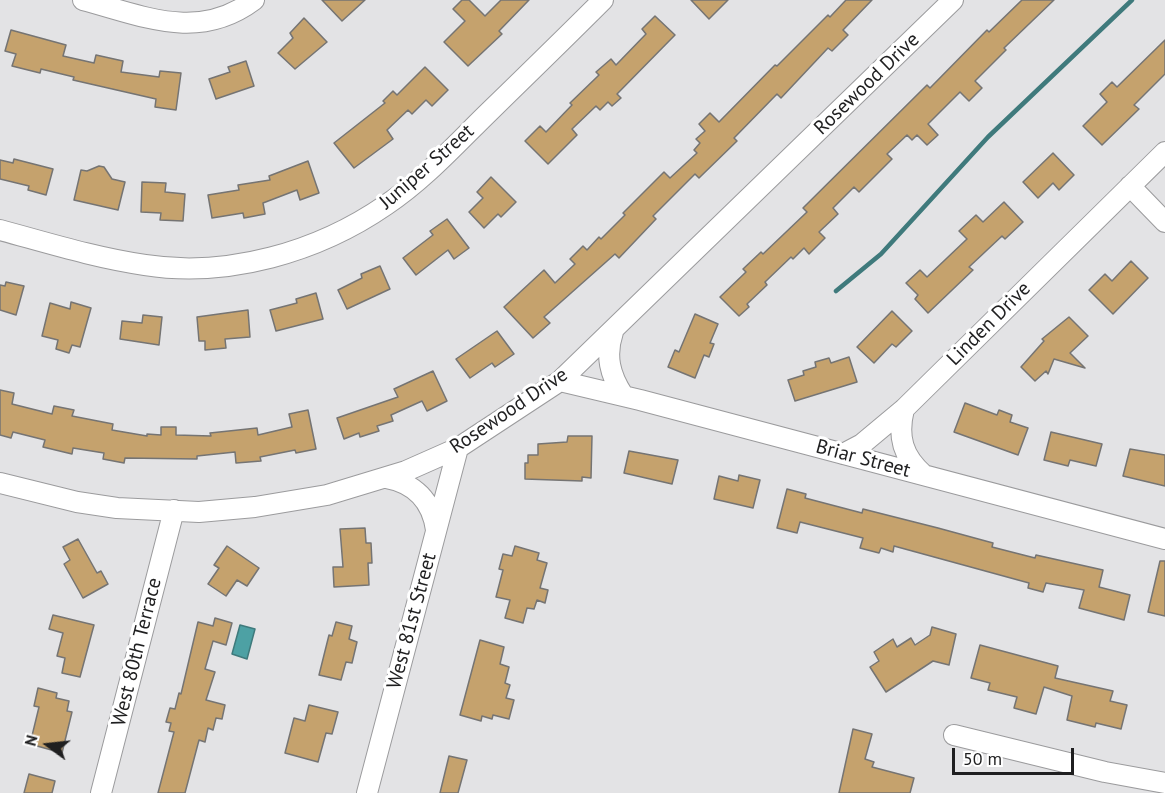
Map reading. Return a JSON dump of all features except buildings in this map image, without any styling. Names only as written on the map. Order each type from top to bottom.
[{"type":"street","points":[[83,0],[164,21],[186,24],[220,19],[240,10],[254,0]]},
{"type":"street","name":"Juniper Street","points":[[0,230],[98,256],[147,266],[192,268],[231,266],[303,248],[345,230],[386,206],[422,177],[603,0]]},
{"type":"street","name":"Rosewood Drive","points":[[0,483],[117,508],[199,512],[255,507],[327,495],[386,478],[458,448],[560,381],[953,0]]},
{"type":"street","name":"Linden Drive","points":[[843,454],[862,444],[904,409],[1165,152]]},
{"type":"street","points":[[1130,186],[1165,222]]},
{"type":"street","points":[[613,332],[608,346],[610,368],[623,395]]},
{"type":"street","name":"Briar Street","points":[[560,381],[623,395],[1165,539]]},
{"type":"street","points":[[904,409],[901,436],[905,454],[910,463],[924,475]]},
{"type":"street","name":"West 81st Street","points":[[367,793],[458,448]]},
{"type":"street","points":[[386,478],[407,484],[424,499],[434,517],[436,531]]},
{"type":"street","name":"West 80th Terrace","points":[[101,793],[174,510]]},
{"type":"street","points":[[954,735],[1105,772],[1165,783]]},
{"type":"water","points":[[240,625],[255,629],[247,659],[232,654]]},
{"type":"waterway","points":[[836,291],[881,254],[988,137],[1132,0]]}]
